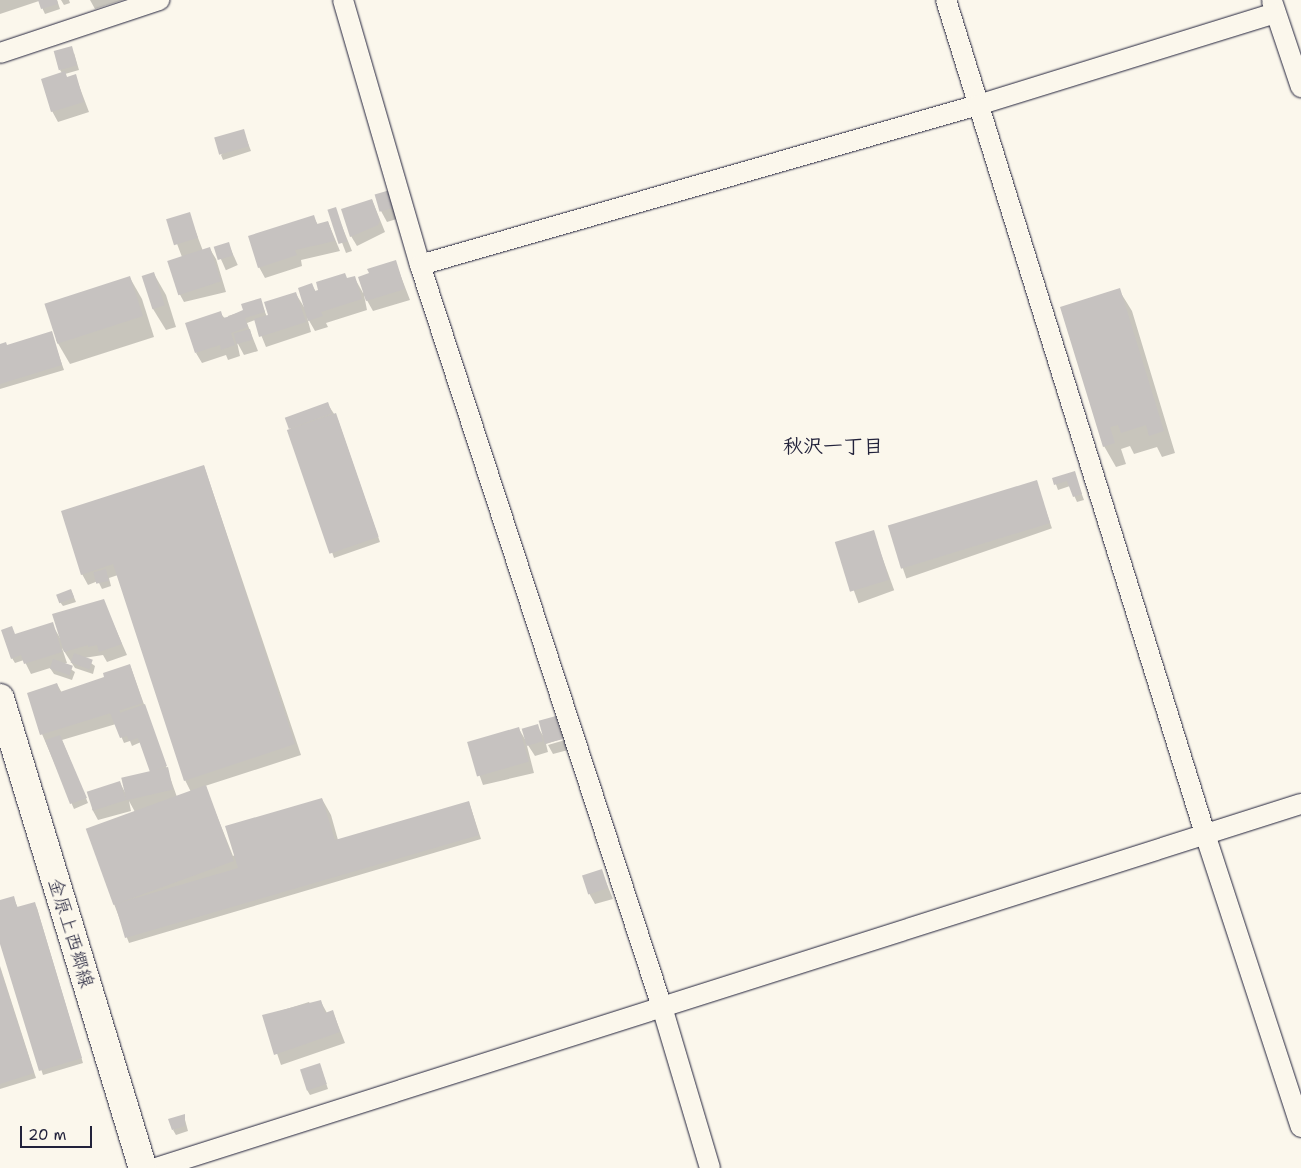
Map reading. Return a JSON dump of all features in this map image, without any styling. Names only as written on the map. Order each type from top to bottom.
[{"type":"main road","name":"金原上西郷線","points":[[0,698],[143,1168]]},
{"type":"street","points":[[0,53],[159,0]]},
{"type":"street","points":[[343,0],[420,265],[662,1007],[710,1168]]},
{"type":"street","points":[[946,0],[1206,837],[1301,1127]]},
{"type":"street","points":[[420,265],[978,105],[1273,6],[1301,87]]},
{"type":"street","points":[[156,1168],[1206,837],[1301,804]]},
{"type":"building","points":[[38,0],[57,0],[58,4],[41,9]]},
{"type":"building","points":[[72,46],[77,65],[59,70],[54,51]]},
{"type":"building","points":[[65,71],[67,77],[76,74],[84,102],[51,112],[41,79]]},
{"type":"building","points":[[244,129],[249,146],[219,155],[214,138]]},
{"type":"building","points":[[390,190],[395,207],[380,212],[375,194]]},
{"type":"building","points":[[372,199],[380,221],[378,225],[350,237],[341,209]]},
{"type":"building","points":[[336,207],[347,241],[339,244],[327,210]]},
{"type":"building","points":[[190,212],[198,238],[174,245],[166,219]]},
{"type":"building","points":[[314,215],[317,224],[328,221],[335,241],[295,250],[297,255],[258,268],[248,236]]},
{"type":"building","points":[[229,242],[233,255],[218,260],[214,247]]},
{"type":"building","points":[[210,247],[221,281],[178,295],[167,261]]},
{"type":"building","points":[[396,260],[405,289],[366,301],[358,277],[369,273],[367,269]]},
{"type":"building","points":[[154,272],[165,305],[152,309],[142,276]]},
{"type":"building","points":[[345,273],[347,278],[355,276],[362,299],[321,312],[323,316],[308,321],[298,288],[312,283],[315,291],[318,290],[316,282]]},
{"type":"building","points":[[130,276],[143,316],[57,344],[44,304]]},
{"type":"building","points":[[1120,288],[1164,431],[1149,436],[1146,425],[1121,433],[1118,425],[1110,427],[1115,443],[1103,447],[1060,307]]},
{"type":"building","points":[[296,292],[306,322],[259,337],[254,319],[268,315],[264,302]]},
{"type":"building","points":[[261,298],[265,312],[245,318],[248,327],[231,333],[235,345],[221,350],[220,345],[195,353],[185,323],[221,311],[223,318],[227,317],[243,310],[241,304]]},
{"type":"building","points":[[250,329],[253,340],[236,344],[234,333]]},
{"type":"building","points":[[52,331],[62,365],[0,384],[0,344],[6,342],[7,345]]},
{"type":"building","points":[[328,402],[332,413],[289,429],[285,418]]},
{"type":"building","points":[[336,413],[379,537],[329,554],[287,430]]},
{"type":"building","points":[[204,465],[295,744],[184,781],[113,564],[81,575],[61,511]]},
{"type":"building","points":[[1075,471],[1082,494],[1073,497],[1067,481],[1054,485],[1052,478]]},
{"type":"building","points":[[1037,480],[1050,523],[901,569],[888,526]]},
{"type":"building","points":[[874,530],[889,580],[850,592],[835,542]]},
{"type":"building","points":[[106,569],[109,581],[96,584],[93,572]]},
{"type":"building","points":[[71,589],[74,597],[59,603],[56,595]]},
{"type":"building","points":[[104,599],[122,644],[99,652],[97,645],[88,647],[88,645],[64,652],[52,614]]},
{"type":"building","points":[[53,622],[62,652],[24,664],[21,655],[11,659],[1,630],[12,626],[15,634]]},
{"type":"building","points":[[74,653],[93,660],[89,669],[71,662]]},
{"type":"building","points":[[53,659],[73,666],[70,675],[50,668]]},
{"type":"building","points":[[130,664],[143,703],[40,735],[27,693],[57,683],[60,692],[104,677],[103,673]]},
{"type":"building","points":[[145,704],[167,766],[150,772],[138,738],[129,741],[127,736],[120,738],[110,713],[119,709],[120,713]]},
{"type":"building","points":[[556,716],[562,739],[545,744],[539,721]]},
{"type":"building","points":[[538,724],[543,741],[527,746],[522,729]]},
{"type":"building","points":[[519,727],[529,762],[477,776],[467,742]]},
{"type":"building","points":[[60,735],[87,798],[70,804],[45,740]]},
{"type":"building","points":[[168,767],[173,789],[126,800],[121,778]]},
{"type":"building","points":[[120,781],[126,800],[93,811],[87,792]]},
{"type":"building","points":[[206,785],[234,861],[113,905],[86,829]]},
{"type":"building","points":[[322,798],[335,840],[469,801],[479,835],[125,938],[115,904],[238,868],[225,826]]},
{"type":"building","points":[[602,869],[608,888],[588,895],[582,875]]},
{"type":"building","points":[[14,896],[17,907],[35,902],[82,1058],[39,1071],[0,944],[0,900]]},
{"type":"building","points":[[0,968],[34,1073],[0,1084]]},
{"type":"building","points":[[321,1000],[325,1013],[333,1010],[340,1032],[274,1055],[262,1015]]},
{"type":"building","points":[[320,1063],[327,1084],[307,1090],[300,1069]]},
{"type":"building","points":[[185,1114],[185,1126],[172,1130],[168,1119]]},
{"type":"district","name":"秋沢一丁目","points":[[833,446]]}]
